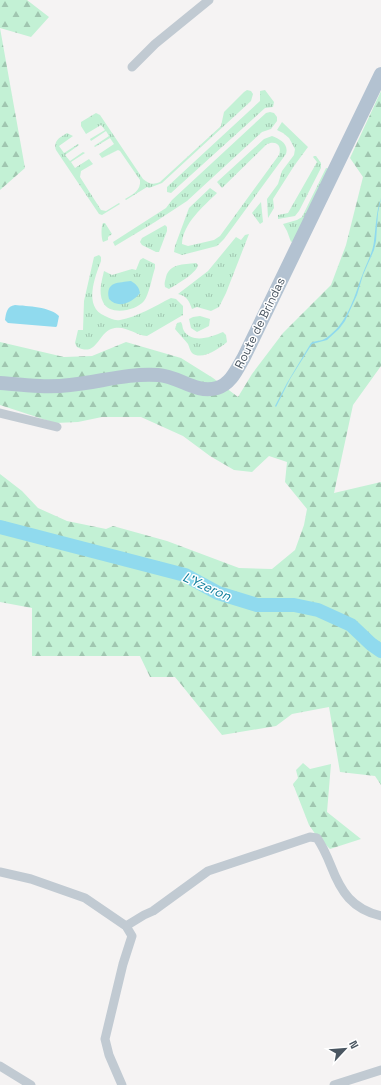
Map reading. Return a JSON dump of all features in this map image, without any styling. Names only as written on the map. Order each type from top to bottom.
[{"type":"main road","name":"Route de Brindas","points":[[0,383],[69,386],[120,376],[143,374],[172,377],[191,386],[208,390],[223,386],[233,376],[244,357],[381,74]]},
{"type":"street","points":[[132,67],[155,44],[209,0]]},
{"type":"street","points":[[0,413],[57,428]]},
{"type":"street","points":[[126,926],[144,915],[153,912],[208,871],[310,837],[317,838],[322,844],[335,877],[345,894],[357,907],[381,916]]},
{"type":"street","points":[[0,872],[31,880],[85,898],[126,926],[132,936],[123,964],[105,1039],[109,1055],[122,1085]]},
{"type":"street","points":[[0,1066],[31,1085]]},
{"type":"street","points":[[334,1085],[381,1070]]},
{"type":"green space","points":[[0,0],[27,0],[49,17],[31,37],[0,28]]},
{"type":"green space","points":[[0,28],[25,168],[0,190]]},
{"type":"green space","points":[[247,90],[251,91],[253,94],[251,101],[162,183],[149,188],[147,187],[126,200],[125,199],[138,190],[140,180],[120,151],[118,150],[102,158],[99,154],[114,144],[110,138],[95,147],[94,146],[109,136],[106,131],[91,141],[90,139],[105,130],[101,125],[86,134],[81,126],[81,122],[96,113],[100,115],[143,179],[149,183],[155,184],[160,182],[221,126],[224,112]]},
{"type":"green space","points":[[265,90],[274,102],[273,107],[265,108],[171,193],[167,192],[167,187],[260,101],[260,91]]},
{"type":"green space","points":[[381,91],[381,366],[353,405],[334,493],[381,482],[381,785],[375,776],[340,772],[329,707],[292,714],[276,726],[222,735],[175,677],[150,677],[140,656],[32,656],[32,608],[0,602],[0,474],[22,491],[38,508],[67,521],[106,529],[113,526],[167,541],[239,568],[272,569],[295,550],[304,525],[307,509],[285,482],[287,462],[269,456],[252,472],[234,470],[210,456],[183,436],[141,417],[102,417],[78,422],[55,423],[0,405],[0,342],[64,357],[92,356],[126,342],[181,358],[213,378],[238,397],[252,374],[283,333],[331,285],[346,245],[363,177],[350,158]]},
{"type":"green space","points":[[266,113],[274,113],[277,117],[277,121],[271,129],[262,132],[187,201],[115,246],[113,242],[166,208],[172,200]]},
{"type":"green space","points":[[282,122],[308,147],[273,199],[274,208],[268,218],[267,199],[278,184],[282,171],[294,155],[295,149],[289,138],[277,130]]},
{"type":"green space","points":[[67,133],[73,136],[59,146],[64,153],[78,144],[79,145],[65,155],[70,161],[83,152],[85,153],[71,162],[75,168],[89,159],[93,164],[81,171],[80,177],[101,210],[106,211],[119,203],[120,204],[102,215],[99,214],[56,150],[55,147],[57,141]]},
{"type":"green space","points":[[272,136],[281,140],[285,145],[287,150],[286,154],[224,239],[217,246],[182,255],[174,252],[189,208],[210,188],[217,193],[190,222],[183,236],[182,244],[188,246],[214,240],[220,236],[279,155],[280,149],[278,145],[276,143],[267,144],[222,188],[217,182],[264,139]]},
{"type":"green space","points":[[316,156],[321,163],[321,168],[299,211],[295,216],[278,219],[278,215],[288,213],[317,162],[313,157]]},
{"type":"green space","points":[[326,168],[331,169],[296,240],[291,242],[283,224],[302,217]]},
{"type":"green space","points":[[261,202],[263,222],[260,224],[252,213]]},
{"type":"green space","points":[[103,223],[105,223],[112,234],[108,237],[108,240],[103,242],[102,227]]},
{"type":"green space","points":[[165,225],[167,227],[167,231],[159,252],[142,245],[140,242],[142,238]]},
{"type":"green space","points":[[249,234],[219,307],[211,311],[197,307],[192,309],[187,299],[178,294],[208,271],[236,237],[241,240],[245,235]]},
{"type":"green space","points":[[99,255],[101,257],[101,261],[92,291],[94,306],[98,312],[116,320],[126,319],[171,298],[176,299],[183,306],[183,315],[147,336],[125,329],[116,328],[106,332],[93,347],[89,349],[77,347],[75,343],[78,330],[83,330],[84,301],[94,257]]},
{"type":"green space","points":[[143,258],[155,264],[149,290],[144,301],[135,307],[123,310],[111,309],[106,306],[103,302],[101,294],[104,271],[112,275],[132,269],[136,270],[140,260]]},
{"type":"green space","points":[[196,263],[198,265],[194,272],[169,289],[165,287],[166,277],[171,269],[182,265]]},
{"type":"green space","points":[[200,316],[210,319],[209,326],[197,332],[191,328],[189,319]]},
{"type":"green space","points":[[181,322],[184,331],[192,337],[202,338],[223,332],[226,335],[227,342],[211,353],[201,356],[196,355],[192,353],[188,344],[175,329],[177,323]]},
{"type":"green space","points":[[303,763],[310,769],[331,764],[327,812],[361,839],[330,849],[316,835],[309,825],[293,784],[298,778],[296,770]]},
{"type":"water","points":[[381,198],[374,250],[363,275],[357,295],[345,321],[327,340],[312,344],[290,379],[276,407],[275,406],[287,383],[311,343],[322,340],[337,329],[347,314],[372,249],[377,214]]},
{"type":"water","points":[[131,281],[139,289],[140,293],[137,297],[125,304],[117,304],[109,299],[108,293],[111,286],[118,283]]},
{"type":"water","points":[[15,305],[38,308],[55,313],[59,316],[57,326],[8,323],[5,320],[6,312],[10,307]]},
{"type":"waterway","name":"L'Yzeron","points":[[0,527],[185,575],[218,593],[257,605],[294,605],[318,610],[351,625],[371,644],[381,651]]}]
